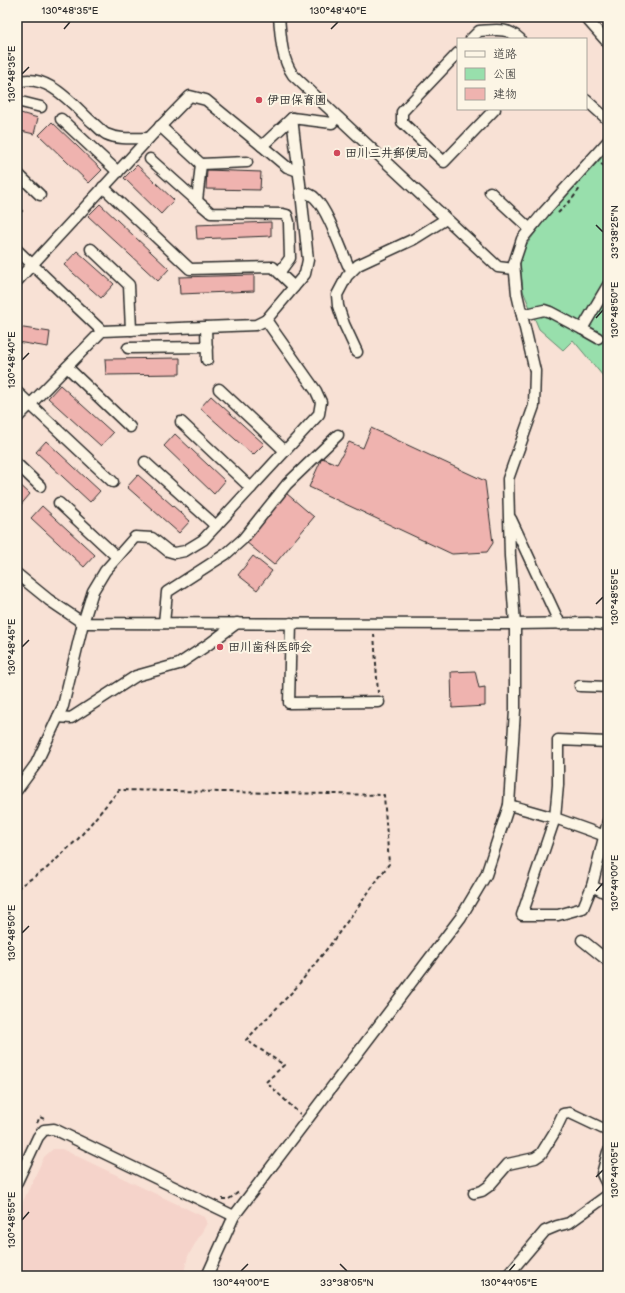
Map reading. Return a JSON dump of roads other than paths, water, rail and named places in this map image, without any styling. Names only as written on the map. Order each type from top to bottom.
[{"type":"street","points":[[279,17],[282,49],[287,68],[293,75],[498,267],[514,269]]},
{"type":"street","points":[[585,17],[608,43]]},
{"type":"street","points":[[472,38],[479,31],[507,30],[519,38]]},
{"type":"street","points":[[457,54],[402,112],[402,122],[444,162],[494,110]]},
{"type":"street","points":[[17,82],[40,81],[59,92],[106,134],[130,139],[149,138]]},
{"type":"street","points":[[17,281],[160,126],[190,96],[206,100],[287,166],[298,171]]},
{"type":"street","points":[[17,101],[41,107]]},
{"type":"street","points":[[587,101],[608,120]]},
{"type":"street","points":[[292,118],[332,123],[337,117]]},
{"type":"street","points":[[262,146],[292,118]]},
{"type":"street","points":[[17,418],[102,331],[256,325],[266,320],[305,274],[308,260],[292,118]]},
{"type":"street","points":[[61,119],[118,172]]},
{"type":"street","points":[[160,126],[201,164],[247,162]]},
{"type":"street","points":[[207,1276],[234,1216],[461,917],[486,875],[509,805],[515,710],[515,624],[508,478],[534,406],[535,371],[517,294],[514,263],[522,239],[608,141]]},
{"type":"street","points":[[150,159],[211,213],[287,215],[289,222],[290,258],[279,273]]},
{"type":"street","points":[[197,201],[201,164]]},
{"type":"street","points":[[17,174],[40,195]]},
{"type":"street","points":[[103,188],[190,269],[273,267],[294,287]]},
{"type":"street","points":[[301,192],[312,195],[323,208],[348,265],[352,270]]},
{"type":"street","points":[[490,192],[530,229]]},
{"type":"street","points":[[357,352],[338,306],[337,295],[341,286],[352,270],[358,265],[414,239],[446,219]]},
{"type":"street","points":[[91,249],[129,285],[131,330]]},
{"type":"street","points":[[17,250],[102,331]]},
{"type":"street","points":[[582,329],[608,285]]},
{"type":"street","points":[[522,315],[544,310],[598,338]]},
{"type":"street","points":[[17,790],[36,764],[63,706],[83,623],[94,591],[105,571],[135,537],[152,538],[168,551],[176,553],[185,551],[203,540],[319,414],[321,402],[316,391],[266,320]]},
{"type":"street","points":[[206,327],[207,360]]},
{"type":"street","points":[[128,348],[207,346]]},
{"type":"street","points":[[67,367],[130,427]]},
{"type":"street","points":[[219,390],[285,450]]},
{"type":"street","points":[[17,392],[113,482]]},
{"type":"street","points":[[180,422],[251,488]]},
{"type":"street","points":[[164,623],[167,592],[226,554],[243,539],[287,484],[338,435]]},
{"type":"street","points":[[145,462],[216,526]]},
{"type":"street","points":[[17,464],[40,486]]},
{"type":"street","points":[[59,503],[117,557]]},
{"type":"street","points":[[509,516],[560,624]]},
{"type":"street","points":[[17,574],[49,600],[83,623],[588,623],[608,625]]},
{"type":"street","points":[[58,717],[72,718],[136,676],[179,664],[209,644],[236,623]]},
{"type":"street","points":[[291,623],[289,703],[379,702]]},
{"type":"street","points":[[580,686],[608,687]]},
{"type":"street","points":[[608,742],[558,740],[558,785],[555,818],[522,915],[558,915],[583,908],[592,886],[606,836],[608,821]]},
{"type":"street","points":[[509,805],[555,818],[606,836]]},
{"type":"street","points":[[592,886],[608,894]]},
{"type":"street","points":[[582,940],[608,961]]},
{"type":"street","points":[[474,1194],[489,1186],[508,1164],[535,1158],[541,1154],[554,1133],[563,1114],[570,1113],[608,1131]]},
{"type":"street","points":[[17,1182],[38,1137],[44,1130],[54,1129],[234,1216]]},
{"type":"street","points":[[608,1152],[602,1174],[608,1186]]},
{"type":"street","points":[[507,1276],[545,1231],[569,1223],[608,1195]]},
{"type":"place","name":"伊田保育園","points":[[259,100]]},
{"type":"place","name":"田川三井郵便局","points":[[337,153]]},
{"type":"place","name":"田川歯科医師会","points":[[220,647]]}]
